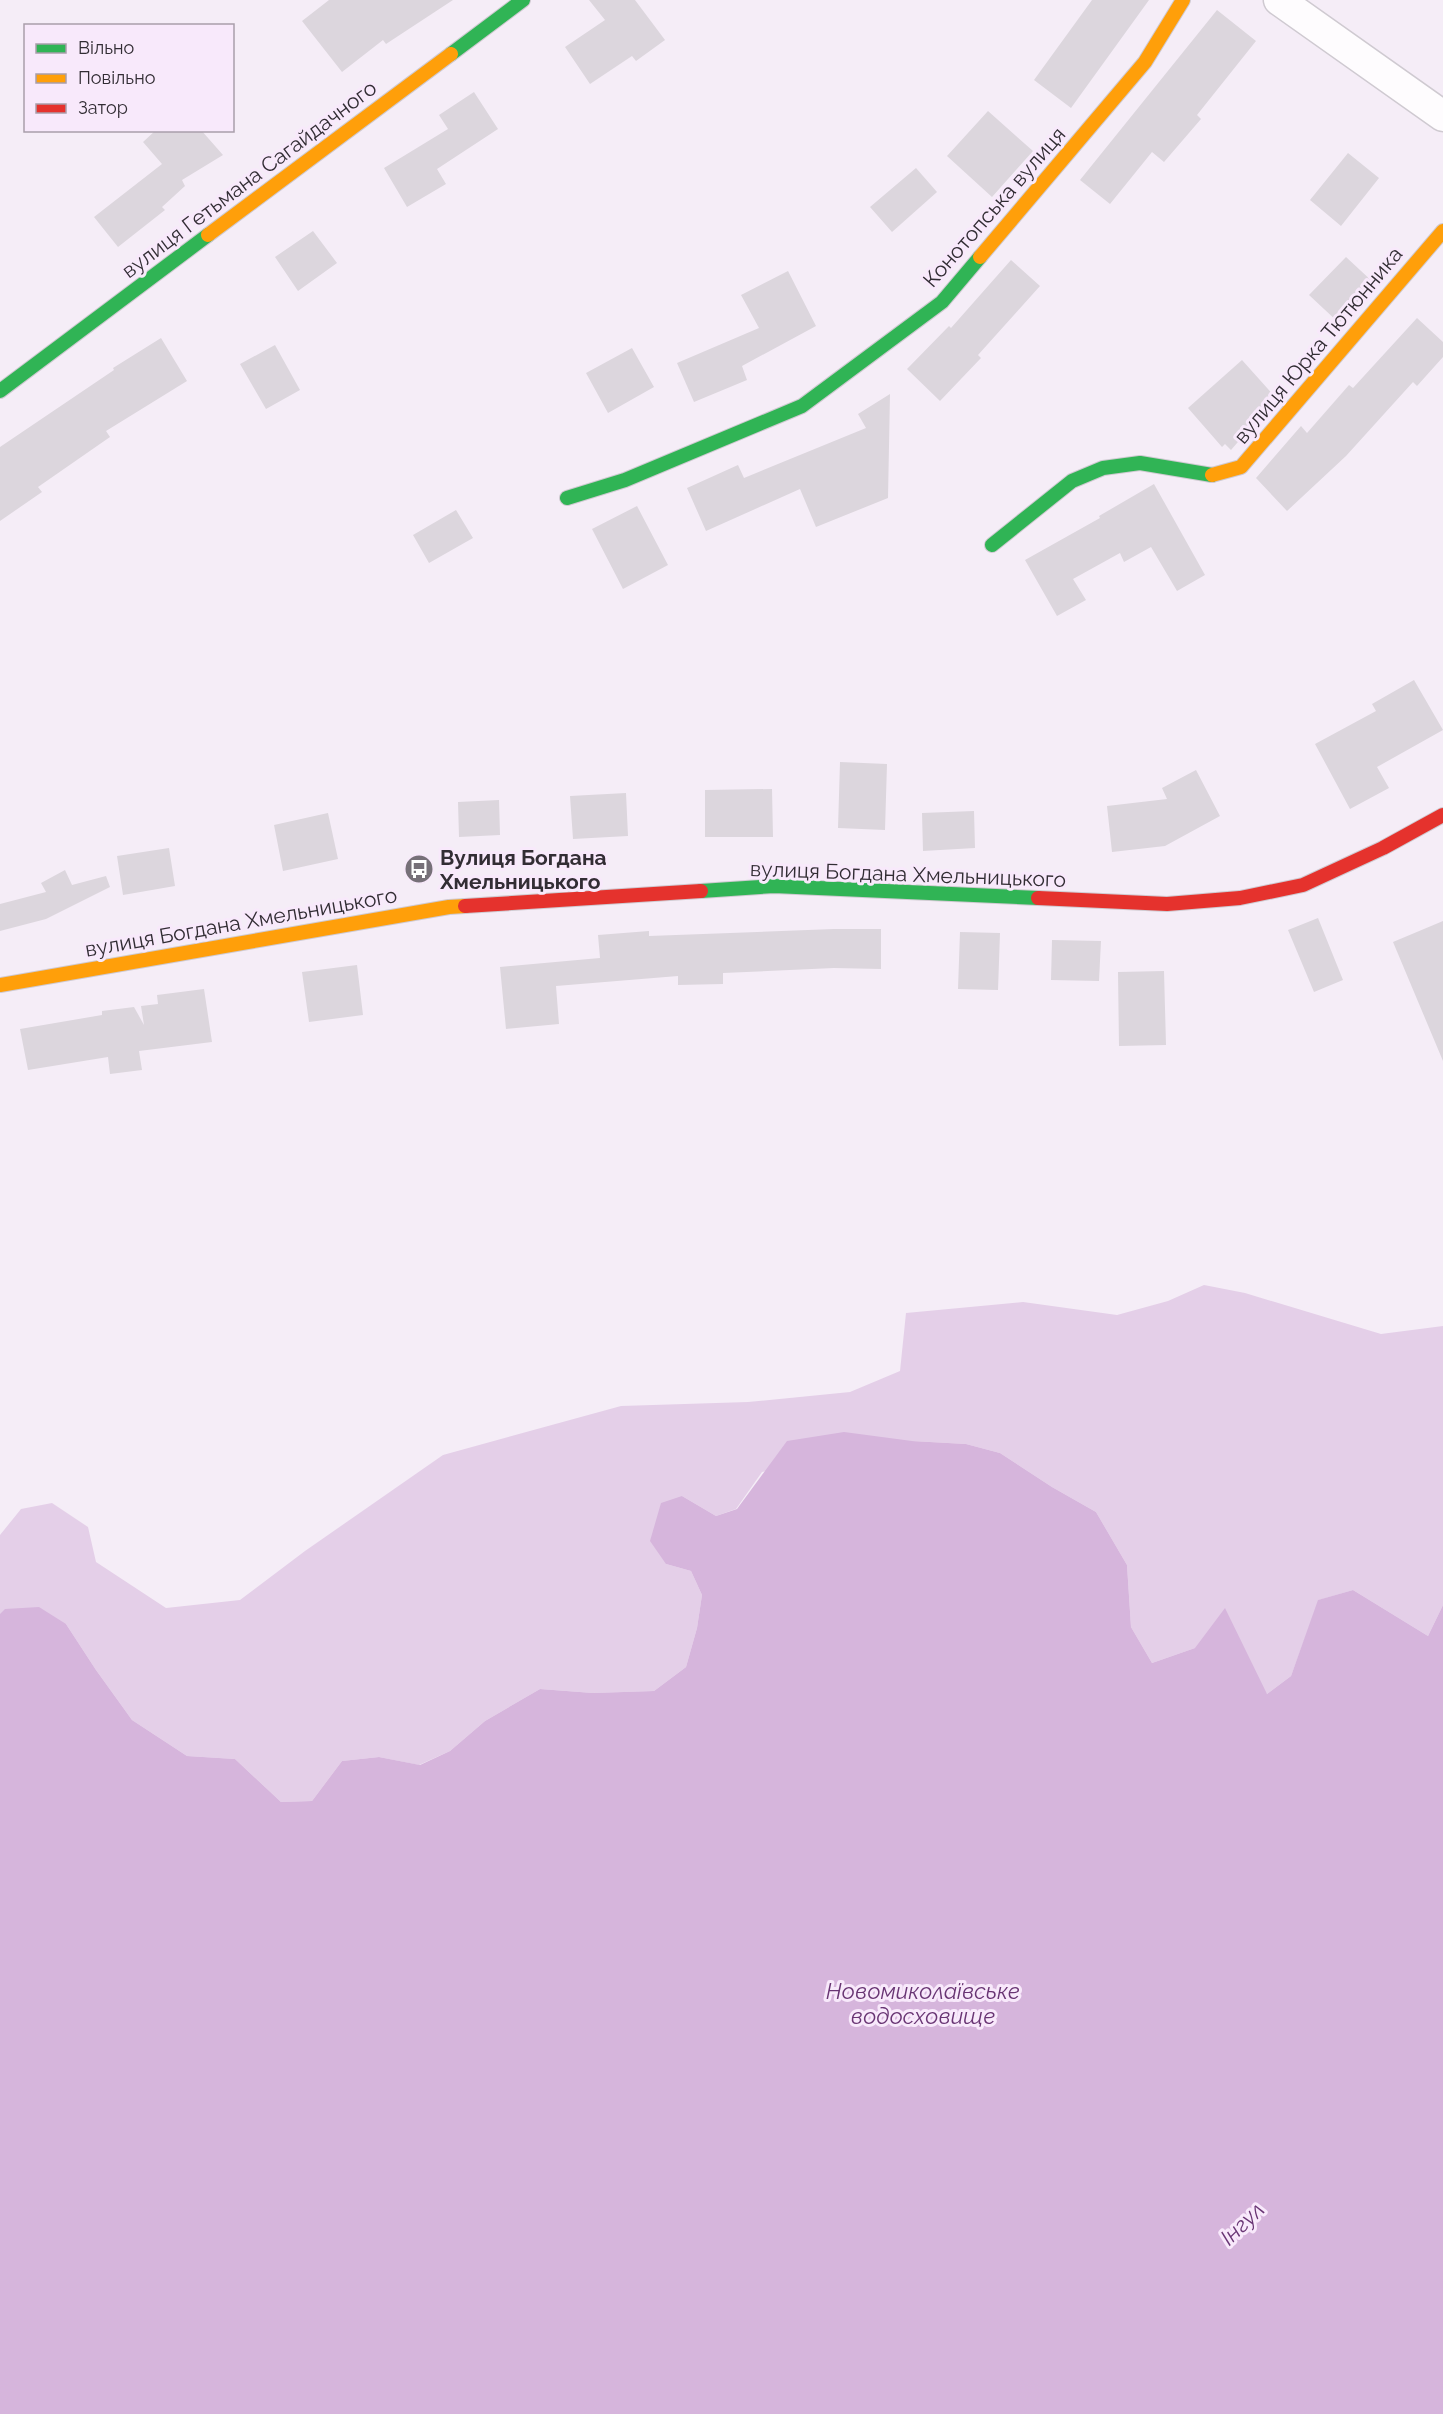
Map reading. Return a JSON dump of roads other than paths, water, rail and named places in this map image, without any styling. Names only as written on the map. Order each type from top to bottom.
[{"type":"street","name":"вулиця Гетьмана Сагайдачного","points":[[0,391],[524,0]]},
{"type":"street","name":"Конотопська вулиця","points":[[567,498],[625,480],[802,406],[942,302],[1145,62],[1183,0]]},
{"type":"street","points":[[1279,0],[1443,116]]},
{"type":"street","name":"вулиця Юрка Тютюнника","points":[[992,545],[1072,481],[1103,468],[1140,463],[1211,475],[1241,467],[1443,231]]},
{"type":"street","name":"вулиця Богдана Хмельницького","points":[[0,985],[449,908],[774,886],[1167,904],[1240,898],[1303,885],[1383,848],[1443,815]]},
{"type":"water","name":"Новомиколаївське водосховище","points":[[844,1432],[912,1441],[966,1444],[1000,1453],[1096,1512],[1127,1565],[1131,1627],[1152,1663],[1195,1648],[1225,1608],[1267,1694],[1291,1676],[1318,1600],[1353,1590],[1428,1636],[1443,1605],[1443,2414],[0,2414],[0,1614],[5,1609],[39,1607],[66,1624],[132,1720],[187,1756],[235,1759],[281,1802],[312,1801],[342,1761],[379,1757],[420,1765],[450,1751],[485,1721],[540,1689],[593,1693],[654,1691],[686,1667],[697,1628],[702,1595],[691,1571],[666,1564],[650,1541],[661,1503],[682,1496],[716,1516],[737,1509],[787,1441]]},
{"type":"place","name":"Вулиця Богдана Хмельницького","points":[[419,869]]},
{"type":"water label","name":"Інгул","points":[[1242,2223]]}]
